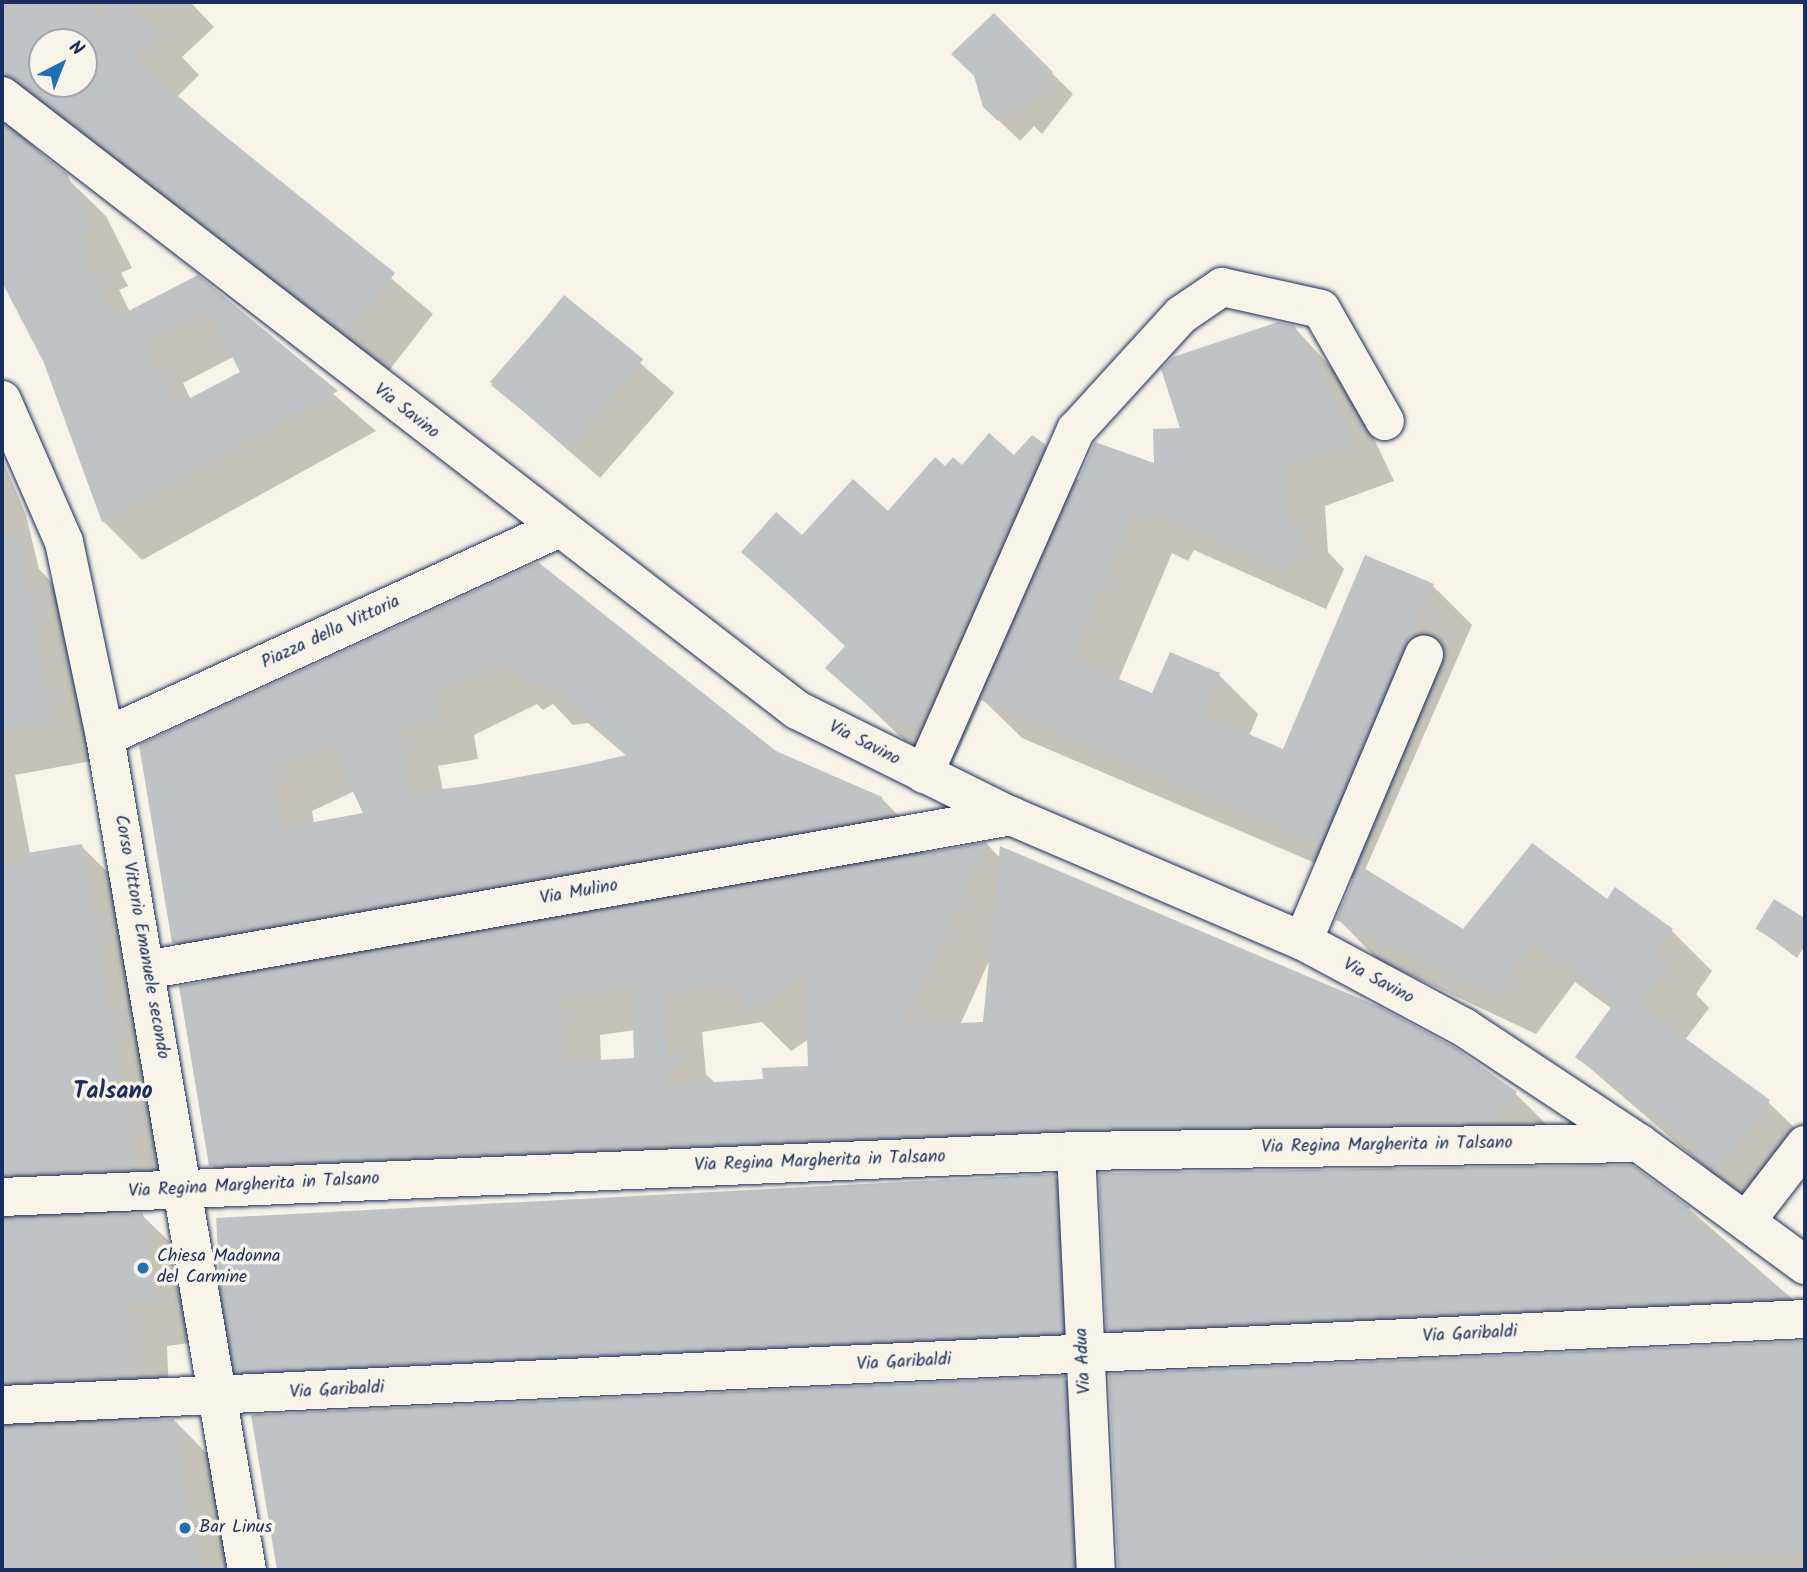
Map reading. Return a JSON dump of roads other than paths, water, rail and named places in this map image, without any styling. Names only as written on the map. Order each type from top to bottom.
[{"type":"street","name":"Via Savino","points":[[2,96],[557,529],[797,710],[1011,816],[1303,941],[1465,1028],[1639,1143],[1805,1265]]},
{"type":"street","points":[[923,774],[1076,430],[1181,314],[1222,287],[1321,309],[1385,421]]},
{"type":"street","name":"Corso Vittorio Emanuele secondo","points":[[2,400],[64,542],[105,737],[221,1397],[247,1570]]},
{"type":"street","name":"Piazza della Vittoria","points":[[105,737],[557,529]]},
{"type":"street","points":[[1303,941],[1424,655]]},
{"type":"street","name":"Via Mulino","points":[[146,970],[1011,816]]},
{"type":"street","name":"Via Regina Margherita in Talsano","points":[[2,1197],[1076,1151],[1639,1143]]},
{"type":"street","points":[[1747,1220],[1805,1145]]},
{"type":"street","name":"Via Adua","points":[[1076,1151],[1083,1354],[1096,1570]]},
{"type":"street","name":"Via Garibaldi","points":[[2,1405],[221,1397],[1805,1319]]},
{"type":"place","name":"Chiesa Madonna del Carmine","points":[[143,1268]]},
{"type":"place","name":"Bar Linus","points":[[185,1528]]},
{"type":"district","name":"Talsano","points":[[113,1092]]}]
